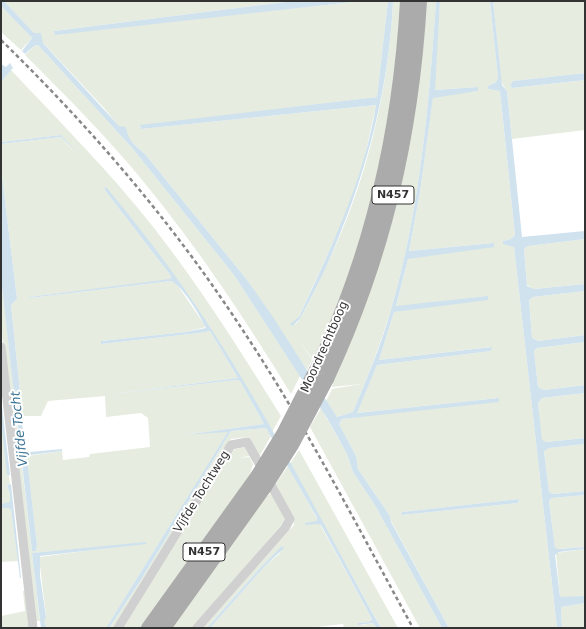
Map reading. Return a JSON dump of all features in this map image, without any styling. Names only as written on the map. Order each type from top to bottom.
[{"type":"main road","name":"Moordrechtboog","points":[[148,628],[258,475],[283,434],[335,331],[361,258],[385,171],[400,84],[407,1]]},
{"type":"main road","name":"Moordrechtboog","points":[[164,628],[265,487],[292,445],[327,379],[358,309],[386,220],[398,175],[410,113],[417,50],[420,1]]},
{"type":"street","points":[[1,347],[33,628]]},
{"type":"street","name":"Vijfde Tochtweg","points":[[118,628],[231,445],[247,442],[290,519],[285,528],[197,628]]},
{"type":"shaded area","points":[[4,1],[293,1],[54,31],[55,34],[362,1],[388,1],[377,97],[140,126],[141,129],[376,105],[364,160],[346,214],[295,325],[300,319],[328,262],[345,224],[356,193],[366,162],[381,98],[387,66],[393,1],[402,1],[398,58],[376,186],[343,294],[317,354],[312,359],[296,335],[312,360],[307,370],[247,280],[145,154],[130,140],[104,108]]},
{"type":"shaded area","points":[[426,1],[436,1],[430,79],[422,157],[401,272],[391,310],[378,349],[353,412],[337,417],[326,401],[332,389],[361,384],[332,387]]},
{"type":"shaded area","points":[[440,1],[490,1],[498,78],[496,82],[488,86],[488,89],[500,91],[515,235],[511,239],[503,241],[504,244],[514,247],[557,628],[449,628],[391,521],[390,516],[358,469],[356,456],[339,424],[342,419],[499,398],[356,413],[377,365],[491,351],[491,347],[379,360],[394,312],[488,296],[396,307],[408,259],[494,243],[409,251],[420,192],[433,97],[478,91],[478,87],[434,90]],"holes":[[[519,499],[518,503],[402,515],[401,514],[402,512]]]},
{"type":"shaded area","points":[[493,1],[585,1],[585,73],[513,81],[510,85],[512,88],[585,80],[585,130],[512,139],[507,91],[501,80]]},
{"type":"shaded area","points":[[1,6],[32,38],[21,50],[1,32]]},
{"type":"shaded area","points":[[38,45],[133,149],[234,275],[300,376],[291,394],[221,285],[163,206],[100,132],[25,55],[34,46]]},
{"type":"shaded area","points":[[11,70],[102,167],[154,228],[236,344],[281,416],[272,432],[194,303],[106,188],[104,189],[171,276],[170,280],[29,297],[171,281],[176,283],[206,327],[186,332],[101,341],[101,344],[210,331],[238,378],[111,394],[237,380],[240,381],[264,424],[184,435],[229,431],[106,628],[44,628],[43,621],[46,616],[39,557],[146,543],[32,553],[40,621],[36,621],[13,425],[17,424],[32,551],[36,551],[37,545],[27,461],[28,456],[62,451],[63,460],[89,457],[90,454],[150,447],[148,418],[141,413],[106,417],[105,396],[48,401],[41,416],[21,416],[22,411],[11,305],[17,299],[1,168],[1,144],[61,137],[75,153],[61,135],[1,142],[1,82]]},
{"type":"shaded area","points":[[585,239],[585,284],[533,289],[527,285],[524,249],[528,246]]},
{"type":"shaded area","points":[[1,279],[17,416],[14,417],[11,413],[1,327]]},
{"type":"shaded area","points":[[585,291],[585,335],[538,341],[532,338],[529,300],[533,297]]},
{"type":"shaded area","points":[[585,342],[585,385],[544,390],[538,387],[534,351],[537,348]]},
{"type":"shaded area","points":[[585,393],[585,438],[546,442],[541,440],[538,403],[542,398]]},
{"type":"shaded area","points":[[321,408],[347,454],[353,472],[376,507],[442,628],[420,628],[310,427]]},
{"type":"shaded area","points":[[1,419],[10,484],[7,485],[10,494],[10,503],[1,504]]},
{"type":"shaded area","points":[[266,428],[271,436],[259,457],[248,437],[231,439],[115,628],[109,628],[139,583],[231,431]]},
{"type":"shaded area","points":[[585,444],[585,491],[553,494],[549,492],[544,450],[549,448]]},
{"type":"shaded area","points":[[246,447],[254,464],[249,456],[238,458],[249,457],[253,464],[249,478],[142,628],[123,628],[232,450]]},
{"type":"shaded area","points":[[299,450],[398,628],[381,628],[290,464]]},
{"type":"shaded area","points":[[288,466],[372,619],[369,622],[358,623],[362,625],[373,623],[377,628],[332,628],[344,627],[343,624],[308,628],[210,628],[265,566],[279,554],[283,546],[261,567],[207,628],[201,628],[294,525],[293,515],[275,485]]},
{"type":"shaded area","points":[[272,492],[285,518],[282,524],[193,628],[171,628],[265,498]]},
{"type":"shaded area","points":[[585,495],[585,547],[555,548],[549,501],[552,498]]},
{"type":"shaded area","points":[[8,507],[11,509],[18,561],[1,562],[1,508]]},
{"type":"shaded area","points":[[585,549],[585,596],[560,598],[556,553]]},
{"type":"shaded area","points":[[23,591],[27,591],[30,628],[1,628],[1,616],[25,611]]},
{"type":"shaded area","points":[[585,603],[585,628],[562,628],[561,607]]},
{"type":"water","points":[[1,1],[4,1],[34,33],[41,33],[43,43],[119,126],[126,127],[128,136],[132,142],[145,154],[247,280],[273,317],[337,417],[353,412],[383,336],[401,272],[422,157],[436,1],[440,1],[435,90],[478,87],[478,91],[433,98],[420,192],[409,251],[494,243],[494,247],[408,259],[396,306],[488,296],[488,300],[394,312],[379,360],[492,347],[491,351],[377,365],[357,413],[499,398],[499,402],[342,419],[339,424],[356,456],[358,469],[390,516],[391,522],[449,628],[442,628],[376,507],[353,472],[347,454],[327,418],[234,275],[133,149],[38,45],[34,46],[25,54],[22,51],[32,38],[1,6]]},
{"type":"water","points":[[293,1],[362,1],[55,35],[54,31]]},
{"type":"water","points":[[388,1],[393,1],[387,66],[366,160],[345,221],[322,277],[300,319],[292,326],[290,324],[299,317],[323,265],[355,187],[371,133],[376,105],[141,129],[140,125],[377,97]]},
{"type":"water","points":[[490,1],[493,1],[502,85],[507,91],[522,237],[585,231],[585,239],[528,246],[524,249],[527,286],[534,289],[585,284],[585,291],[533,297],[529,300],[532,338],[538,341],[585,335],[585,342],[537,348],[534,351],[538,387],[544,390],[585,385],[585,393],[542,398],[538,403],[542,440],[546,442],[585,438],[585,444],[549,448],[544,451],[549,492],[553,494],[585,491],[585,495],[552,498],[549,501],[555,548],[585,547],[585,549],[559,552],[555,555],[560,597],[585,596],[585,603],[561,607],[562,628],[557,628],[514,247],[503,244],[503,241],[511,239],[515,235],[500,91],[488,89],[488,86],[496,82],[498,78]]},
{"type":"water","points":[[10,63],[13,68],[1,82],[1,64],[6,67]]},
{"type":"water","points":[[585,73],[585,80],[512,88],[510,85],[513,81]]},
{"type":"water","points":[[61,135],[76,152],[61,137],[1,144],[1,142]]},
{"type":"water","name":"Vijfde Tocht","points":[[1,168],[17,299],[11,305],[22,411],[21,416],[26,451],[30,452],[62,449],[62,451],[30,455],[27,459],[37,545],[36,551],[32,551],[1,279]]},
{"type":"water","points":[[106,187],[162,258],[220,342],[268,422],[381,628],[377,628],[373,623],[358,625],[358,623],[369,622],[372,619],[321,525],[305,525],[305,523],[317,521],[317,518],[266,428],[231,431],[139,583],[109,628],[106,628],[228,432],[184,435],[264,424],[240,381],[237,380],[111,394],[238,378],[210,331],[101,344],[101,341],[186,332],[206,328],[186,295],[176,284],[171,281],[29,297],[170,279],[171,276],[104,189]]},
{"type":"water","points":[[1,398],[10,475],[7,475],[1,419]]},
{"type":"water","points":[[11,484],[21,578],[11,509],[1,508],[1,504],[10,502],[10,494],[7,485]]},
{"type":"water","points":[[519,499],[518,503],[401,514],[402,512]]},
{"type":"water","points":[[146,542],[146,544],[40,556],[40,576],[46,617],[44,621],[46,628],[41,628],[32,553]]},
{"type":"water","points":[[282,546],[284,548],[265,566],[210,628],[207,628],[261,567]]},
{"type":"railway","points":[[1,40],[65,105],[126,173],[210,282],[260,357],[306,433],[413,628]]}]
